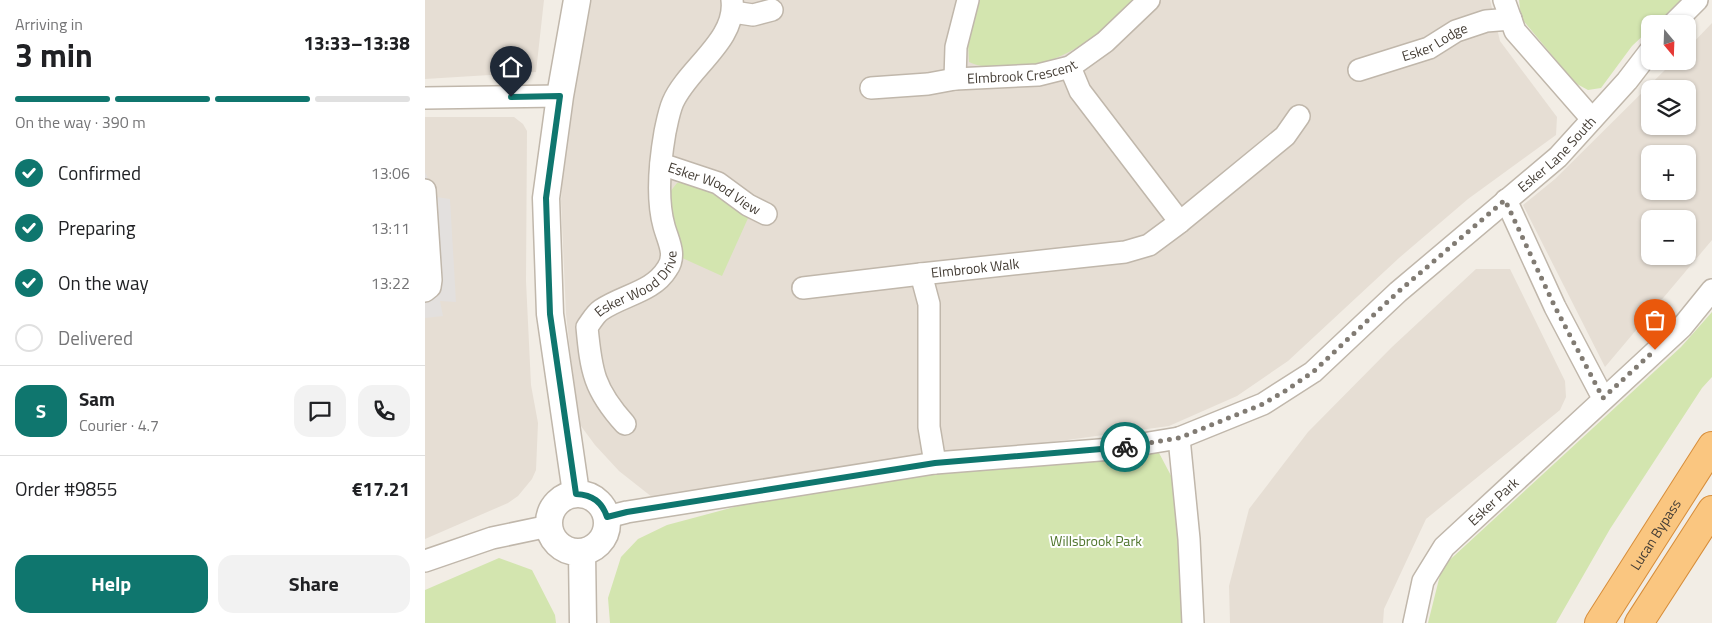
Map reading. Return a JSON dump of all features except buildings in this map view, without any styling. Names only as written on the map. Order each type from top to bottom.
[{"type":"highway","name":"Lucan Bypass","points":[[1599,623],[1712,446]]},
{"type":"highway","points":[[1639,623],[1712,510]]},
{"type":"street","points":[[576,494],[550,314],[546,198],[560,96],[577,0]]},
{"type":"street","points":[[955,79],[956,47],[968,0]]},
{"type":"street","name":"Elmbrook Crescent","points":[[871,88],[928,84],[955,79],[1038,75],[1070,67],[1105,42],[1149,0]]},
{"type":"street","points":[[1682,15],[1697,0]]},
{"type":"street","points":[[732,6],[753,15],[772,10]]},
{"type":"street","name":"Esker Wood Drive","points":[[625,424],[600,392],[590,368],[587,327],[599,311],[625,297],[654,285],[668,268],[673,253],[663,224],[660,194],[665,132],[673,102],[721,38],[732,6]]},
{"type":"street","name":"Esker Lodge","points":[[1359,70],[1429,48],[1456,31],[1486,22],[1507,9],[1515,31],[1592,119]]},
{"type":"street","name":"Esker Lane South","points":[[607,517],[627,512],[935,463],[1112,449],[1157,442],[1179,438],[1263,404],[1313,372],[1398,292],[1558,157],[1627,81],[1641,63]]},
{"type":"street","points":[[1070,67],[1080,91],[1180,222]]},
{"type":"street","points":[[425,98],[560,96]]},
{"type":"street","name":"Elmbrook Walk","points":[[935,463],[929,427],[929,304],[921,274],[1125,252],[1149,245],[1285,136],[1299,116]]},
{"type":"street","name":"Esker Wood View","points":[[661,164],[718,183],[747,205],[766,214]]},
{"type":"street","points":[[425,190],[431,280],[430,287],[425,291]]},
{"type":"street","points":[[1505,200],[1555,307],[1603,398]]},
{"type":"street","points":[[803,288],[921,274]]},
{"type":"street","name":"Esker Park","points":[[1414,623],[1423,581],[1444,547],[1682,327],[1712,290]]},
{"type":"street","points":[[1179,438],[1189,539],[1193,623]]},
{"type":"street","points":[[576,494],[585,494],[600,502],[607,517],[608,527],[599,544],[581,552],[563,548],[555,541],[549,526],[554,506],[568,496],[576,494]]},
{"type":"street","points":[[425,561],[492,538],[549,526]]},
{"type":"street","points":[[581,552],[583,623]]},
{"type":"shaded area","points":[[425,0],[544,0],[536,72],[425,79]]},
{"type":"shaded area","points":[[580,0],[1490,0],[1500,41],[1557,117],[1556,135],[1468,199],[1399,258],[1288,361],[1237,396],[1169,426],[652,497],[619,471],[595,445],[578,422],[566,314],[561,201],[567,92]]},
{"type":"shaded area","points":[[1712,23],[1712,240],[1696,259],[1696,210],[1641,210],[1641,265],[1691,265],[1605,367],[1523,205],[1555,179],[1641,94],[1641,135],[1696,135],[1696,80],[1655,80],[1665,70],[1696,70],[1696,40]]},
{"type":"shaded area","points":[[425,117],[514,117],[523,124],[527,131],[526,281],[531,385],[538,423],[536,470],[532,479],[518,496],[508,503],[425,539]]},
{"type":"shaded area","points":[[425,172],[436,197],[450,199],[456,302],[440,301],[443,316],[425,318]]},
{"type":"shaded area","points":[[1476,269],[1510,269],[1565,381],[1566,397],[1560,410],[1426,519],[1384,609],[1383,623],[1230,623],[1229,586],[1249,509],[1308,432],[1392,347]]},
{"type":"green space","points":[[980,0],[1136,0],[1093,37],[1062,55],[1046,62],[1027,66],[997,67],[969,62],[968,43]]},
{"type":"green space","points":[[1519,0],[1681,0],[1665,15],[1641,15],[1641,38],[1632,46],[1601,88],[1588,90],[1575,83],[1521,18]]},
{"type":"green space","points":[[687,181],[698,185],[749,216],[722,276],[680,257],[671,218],[670,192],[677,183]]},
{"type":"green space","points":[[1712,312],[1712,377],[1702,388],[1610,529],[1556,623],[1428,623],[1442,567],[1681,347]]},
{"type":"green space","name":"Willsbrook Park","points":[[1158,451],[1177,487],[1185,623],[610,623],[608,598],[621,557],[638,539],[667,525],[783,494],[919,474]]},
{"type":"green space","points":[[499,558],[532,570],[555,615],[556,623],[425,623],[425,590]]},
{"type":"way so far","points":[[1125,447],[1179,438],[1263,404],[1285,391],[1313,372],[1398,292],[1505,200],[1555,307],[1603,398],[1655,350]]},
{"type":"route","points":[[511,97],[560,96],[546,198],[552,332],[576,494],[585,494],[600,502],[605,509],[607,517],[627,512],[935,463],[1125,447]]}]
